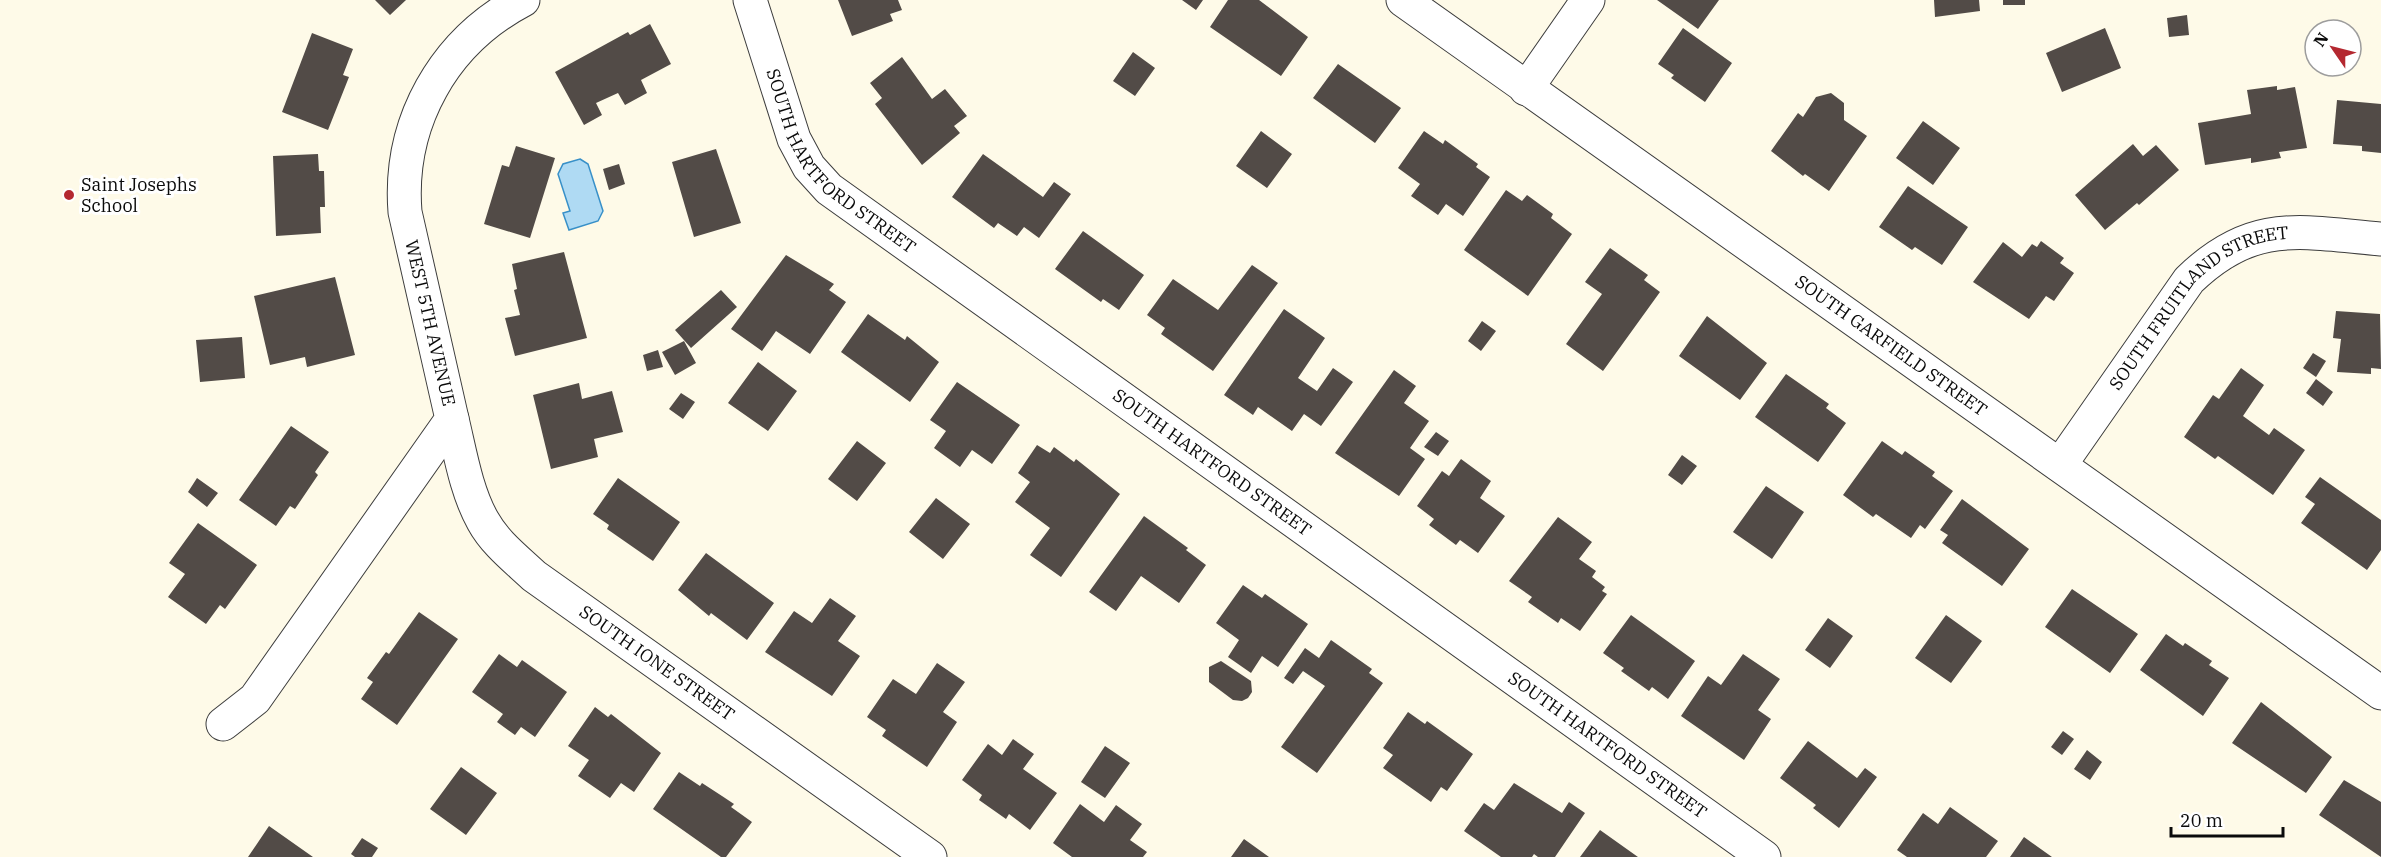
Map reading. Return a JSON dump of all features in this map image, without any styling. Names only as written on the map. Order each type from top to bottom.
[{"type":"street","name":"WEST 5TH AVENUE","points":[[223,724],[255,699],[452,419],[405,212],[403,188],[406,154],[416,118],[436,78],[460,47],[488,23],[523,0]]},
{"type":"street","name":"SOUTH HARTFORD STREET","points":[[750,0],[794,139],[809,167],[829,189],[1764,857]]},
{"type":"street","name":"SOUTH GARFIELD STREET","points":[[1402,0],[2381,693]]},
{"type":"street","points":[[1526,89],[1588,0]]},
{"type":"street","name":"SOUTH FRUITLAND STREET","points":[[2060,465],[2189,280],[2209,261],[2264,234],[2301,232],[2381,239]]},
{"type":"street","name":"SOUTH IONE STREET","points":[[452,419],[478,511],[503,548],[534,576],[930,857]]},
{"type":"water","points":[[580,159],[588,164],[603,211],[598,221],[569,230],[563,213],[570,211],[558,174],[563,164]]},
{"type":"building","points":[[375,0],[406,0],[390,15]]},
{"type":"building","points":[[838,0],[898,0],[902,10],[890,14],[893,21],[852,36]]},
{"type":"building","points":[[1182,0],[1203,0],[1196,10]]},
{"type":"building","points":[[1228,0],[1259,0],[1308,37],[1281,76],[1210,27]]},
{"type":"building","points":[[1657,0],[1719,0],[1698,29]]},
{"type":"building","points":[[1934,0],[1979,0],[1980,11],[1935,17]]},
{"type":"building","points":[[2003,0],[2025,0],[2025,5],[2003,5]]},
{"type":"building","points":[[2187,15],[2189,35],[2169,37],[2167,18]]},
{"type":"building","points":[[650,24],[671,64],[641,80],[647,93],[625,105],[618,93],[596,103],[602,115],[584,125],[555,72],[628,32],[630,35]]},
{"type":"building","points":[[1683,28],[1732,63],[1705,102],[1671,78],[1674,75],[1658,64]]},
{"type":"building","points":[[2105,28],[2121,68],[2062,92],[2046,53]]},
{"type":"building","points":[[312,33],[353,49],[343,75],[349,77],[328,130],[282,112]]},
{"type":"building","points":[[1133,52],[1155,68],[1135,96],[1113,81]]},
{"type":"building","points":[[902,57],[932,99],[945,89],[967,116],[954,126],[960,133],[922,165],[875,104],[882,98],[870,83]]},
{"type":"building","points":[[1338,64],[1401,108],[1375,143],[1313,98]]},
{"type":"building","points":[[2277,86],[2277,90],[2295,87],[2307,148],[2279,152],[2281,158],[2251,163],[2251,158],[2205,165],[2198,123],[2251,114],[2247,90]]},
{"type":"building","points":[[1831,93],[1844,103],[1844,120],[1867,136],[1829,191],[1805,174],[1803,176],[1771,151],[1798,113],[1803,117],[1816,97]]},
{"type":"building","points":[[2337,100],[2381,104],[2381,153],[2362,151],[2362,146],[2333,144]]},
{"type":"building","points":[[1923,121],[1960,148],[1933,185],[1896,158]]},
{"type":"building","points":[[1261,131],[1292,154],[1267,188],[1236,166]]},
{"type":"building","points":[[1424,131],[1443,144],[1445,140],[1478,164],[1476,167],[1490,177],[1463,216],[1446,204],[1438,215],[1411,196],[1420,184],[1398,168]]},
{"type":"building","points":[[2133,144],[2143,156],[2156,145],[2179,170],[2139,205],[2137,203],[2105,230],[2075,195]]},
{"type":"building","points":[[516,146],[555,158],[530,238],[484,224],[502,165],[509,167]]},
{"type":"building","points":[[716,149],[741,223],[694,237],[672,162]]},
{"type":"building","points":[[318,154],[319,171],[324,171],[325,207],[320,207],[321,233],[276,236],[273,156]]},
{"type":"building","points":[[983,154],[1043,197],[1054,182],[1071,194],[1039,238],[1024,227],[1017,236],[998,223],[994,228],[952,197]]},
{"type":"building","points":[[619,164],[625,184],[609,190],[603,169]]},
{"type":"building","points":[[1908,186],[1968,227],[1942,265],[1915,247],[1912,250],[1879,227]]},
{"type":"building","points":[[1506,190],[1522,201],[1527,195],[1553,214],[1551,218],[1572,234],[1528,296],[1464,250]]},
{"type":"building","points":[[1083,231],[1144,275],[1119,310],[1103,299],[1101,302],[1055,269]]},
{"type":"building","points":[[2041,241],[2064,258],[2060,263],[2074,273],[2054,301],[2046,296],[2029,319],[1973,282],[2003,242],[2022,257],[2032,244],[2037,247]]},
{"type":"building","points":[[1610,248],[1648,275],[1644,280],[1660,292],[1603,371],[1566,344],[1602,294],[1585,282]]},
{"type":"building","points":[[564,252],[587,338],[515,356],[505,318],[520,315],[514,290],[517,289],[512,264]]},
{"type":"building","points":[[786,255],[834,284],[829,290],[846,302],[810,354],[776,331],[762,351],[731,329]]},
{"type":"building","points":[[1252,265],[1278,283],[1213,371],[1161,334],[1165,328],[1147,315],[1173,279],[1218,310]]},
{"type":"building","points":[[335,277],[355,355],[307,367],[305,357],[270,365],[254,296]]},
{"type":"building","points":[[721,290],[737,307],[691,348],[675,330]]},
{"type":"building","points":[[1284,309],[1325,338],[1298,378],[1317,391],[1333,368],[1353,382],[1321,426],[1304,414],[1292,431],[1258,407],[1253,415],[1224,395]]},
{"type":"building","points":[[2336,311],[2380,314],[2381,369],[2371,368],[2371,374],[2337,372],[2341,339],[2333,338]]},
{"type":"building","points":[[868,314],[905,340],[907,336],[939,362],[910,402],[841,352]]},
{"type":"building","points":[[1707,316],[1767,363],[1740,400],[1679,356]]},
{"type":"building","points":[[1482,321],[1496,331],[1481,351],[1468,341]]},
{"type":"building","points":[[242,337],[245,378],[200,382],[196,340]]},
{"type":"building","points":[[684,341],[696,363],[675,375],[662,352]]},
{"type":"building","points":[[658,350],[663,367],[647,371],[643,355]]},
{"type":"building","points":[[2313,353],[2326,361],[2316,377],[2303,368]]},
{"type":"building","points":[[758,362],[797,391],[768,431],[728,403]]},
{"type":"building","points":[[2241,368],[2264,385],[2243,416],[2269,435],[2274,428],[2305,450],[2273,495],[2218,456],[2215,459],[2184,437],[2213,395],[2219,399]]},
{"type":"building","points":[[1394,370],[1416,386],[1404,403],[1429,421],[1410,448],[1425,459],[1399,496],[1335,453]]},
{"type":"building","points":[[1786,374],[1829,404],[1826,408],[1846,423],[1818,462],[1755,417]]},
{"type":"building","points":[[2316,379],[2333,392],[2323,406],[2306,393]]},
{"type":"building","points":[[957,382],[1020,425],[992,464],[972,450],[960,467],[934,448],[946,431],[930,420]]},
{"type":"building","points":[[579,383],[582,399],[612,391],[623,432],[594,439],[598,457],[551,469],[533,395]]},
{"type":"building","points":[[681,393],[695,402],[683,419],[669,409]]},
{"type":"building","points":[[291,426],[329,452],[315,472],[318,475],[295,509],[290,506],[276,526],[239,500]]},
{"type":"building","points":[[1436,432],[1449,441],[1438,456],[1424,447]]},
{"type":"building","points":[[857,441],[886,463],[857,501],[828,479]]},
{"type":"building","points":[[1882,441],[1902,455],[1905,451],[1935,472],[1932,476],[1953,491],[1925,529],[1920,525],[1911,538],[1876,514],[1873,517],[1843,495]]},
{"type":"building","points":[[1037,445],[1050,453],[1054,447],[1074,462],[1076,459],[1120,494],[1061,577],[1030,555],[1050,528],[1015,502],[1030,482],[1018,473]]},
{"type":"building","points":[[1682,455],[1697,466],[1682,485],[1668,475]]},
{"type":"building","points":[[1461,459],[1491,481],[1480,498],[1505,516],[1478,553],[1460,540],[1456,545],[1429,525],[1434,519],[1417,506],[1442,471],[1449,476]]},
{"type":"building","points":[[2320,477],[2381,520],[2381,550],[2367,570],[2301,523],[2315,504],[2305,497]]},
{"type":"building","points":[[197,478],[218,493],[207,507],[188,492]]},
{"type":"building","points":[[618,478],[680,522],[653,561],[607,529],[609,525],[593,514]]},
{"type":"building","points":[[1766,486],[1804,512],[1772,559],[1733,532]]},
{"type":"building","points":[[936,498],[970,524],[943,559],[909,532]]},
{"type":"building","points":[[1962,499],[2029,549],[2002,586],[1942,543],[1948,535],[1940,530]]},
{"type":"building","points":[[1144,516],[1188,548],[1186,550],[1206,565],[1179,603],[1141,576],[1116,611],[1089,592]]},
{"type":"building","points":[[1558,517],[1592,542],[1579,559],[1596,571],[1592,577],[1605,587],[1602,591],[1607,594],[1580,631],[1561,618],[1558,623],[1528,602],[1532,597],[1509,581]]},
{"type":"building","points":[[198,523],[257,565],[225,609],[220,605],[206,624],[168,597],[185,574],[169,563]]},
{"type":"building","points":[[706,553],[774,603],[747,640],[711,613],[709,616],[678,590]]},
{"type":"building","points":[[1243,585],[1262,598],[1265,594],[1308,624],[1278,667],[1262,656],[1251,673],[1228,657],[1239,640],[1216,623]]},
{"type":"building","points":[[2072,589],[2138,634],[2110,673],[2045,627]]},
{"type":"building","points":[[830,598],[856,616],[838,641],[860,656],[832,696],[765,652],[794,611],[812,623]]},
{"type":"building","points":[[419,612],[458,639],[397,725],[361,699],[373,682],[367,678],[386,652],[389,654]]},
{"type":"building","points":[[1631,615],[1695,661],[1668,699],[1652,687],[1649,691],[1621,671],[1624,668],[1603,653]]},
{"type":"building","points":[[1946,615],[1982,641],[1951,683],[1915,658]]},
{"type":"building","points":[[1828,618],[1853,636],[1830,668],[1805,650]]},
{"type":"building","points":[[2166,634],[2183,646],[2185,643],[2212,661],[2209,665],[2229,678],[2203,716],[2140,670]]},
{"type":"building","points":[[1331,640],[1372,669],[1369,673],[1383,683],[1317,773],[1281,747],[1325,686],[1303,671],[1293,684],[1284,678],[1305,648],[1319,658]]},
{"type":"building","points":[[499,654],[517,667],[522,660],[567,692],[535,737],[521,727],[515,735],[497,722],[503,714],[472,692]]},
{"type":"building","points":[[1743,654],[1780,679],[1758,710],[1771,719],[1744,760],[1681,716],[1708,676],[1721,685]]},
{"type":"building","points":[[1221,661],[1251,681],[1252,692],[1248,698],[1242,701],[1233,700],[1209,682],[1209,667]]},
{"type":"building","points":[[937,663],[965,682],[943,712],[957,722],[927,767],[882,736],[886,730],[867,717],[893,679],[916,694]]},
{"type":"building","points":[[2261,702],[2332,757],[2306,793],[2232,743]]},
{"type":"building","points":[[595,707],[608,717],[611,714],[661,753],[634,792],[621,783],[610,798],[578,776],[589,760],[568,746]]},
{"type":"building","points":[[1408,712],[1425,724],[1427,721],[1473,754],[1447,791],[1441,787],[1431,802],[1383,768],[1393,755],[1383,748]]},
{"type":"building","points":[[2063,731],[2074,739],[2062,755],[2051,747]]},
{"type":"building","points":[[1013,739],[1034,754],[1023,769],[1057,793],[1030,830],[1009,814],[1006,819],[979,800],[982,795],[962,780],[988,744],[1002,755]]},
{"type":"building","points":[[1808,741],[1857,778],[1865,768],[1877,777],[1839,828],[1813,808],[1816,805],[1780,778]]},
{"type":"building","points":[[1105,746],[1130,763],[1105,798],[1081,782]]},
{"type":"building","points":[[2087,750],[2102,762],[2090,780],[2074,769]]},
{"type":"building","points":[[461,767],[497,793],[466,835],[430,809]]},
{"type":"building","points":[[679,772],[700,786],[702,783],[734,804],[731,807],[752,822],[726,857],[721,857],[653,809]]},
{"type":"building","points":[[2344,780],[2381,802],[2381,857],[2319,815]]},
{"type":"building","points":[[1514,783],[1562,813],[1569,802],[1585,813],[1555,857],[1538,857],[1534,854],[1532,857],[1501,857],[1464,831],[1484,803],[1494,810]]},
{"type":"building","points":[[1080,804],[1104,822],[1116,805],[1142,824],[1130,840],[1147,852],[1143,857],[1072,857],[1053,843]]},
{"type":"building","points":[[1950,807],[1998,841],[1986,857],[1907,857],[1897,850],[1923,813],[1938,824]]},
{"type":"building","points":[[269,826],[313,857],[248,857]]},
{"type":"building","points":[[1600,830],[1638,857],[1580,857]]},
{"type":"building","points":[[2024,837],[2052,857],[2010,857]]},
{"type":"building","points":[[362,838],[378,848],[372,857],[355,857],[351,854]]},
{"type":"building","points":[[1244,839],[1269,857],[1231,857]]},
{"type":"place","name":"Saint Josephs School","points":[[69,195]]}]
